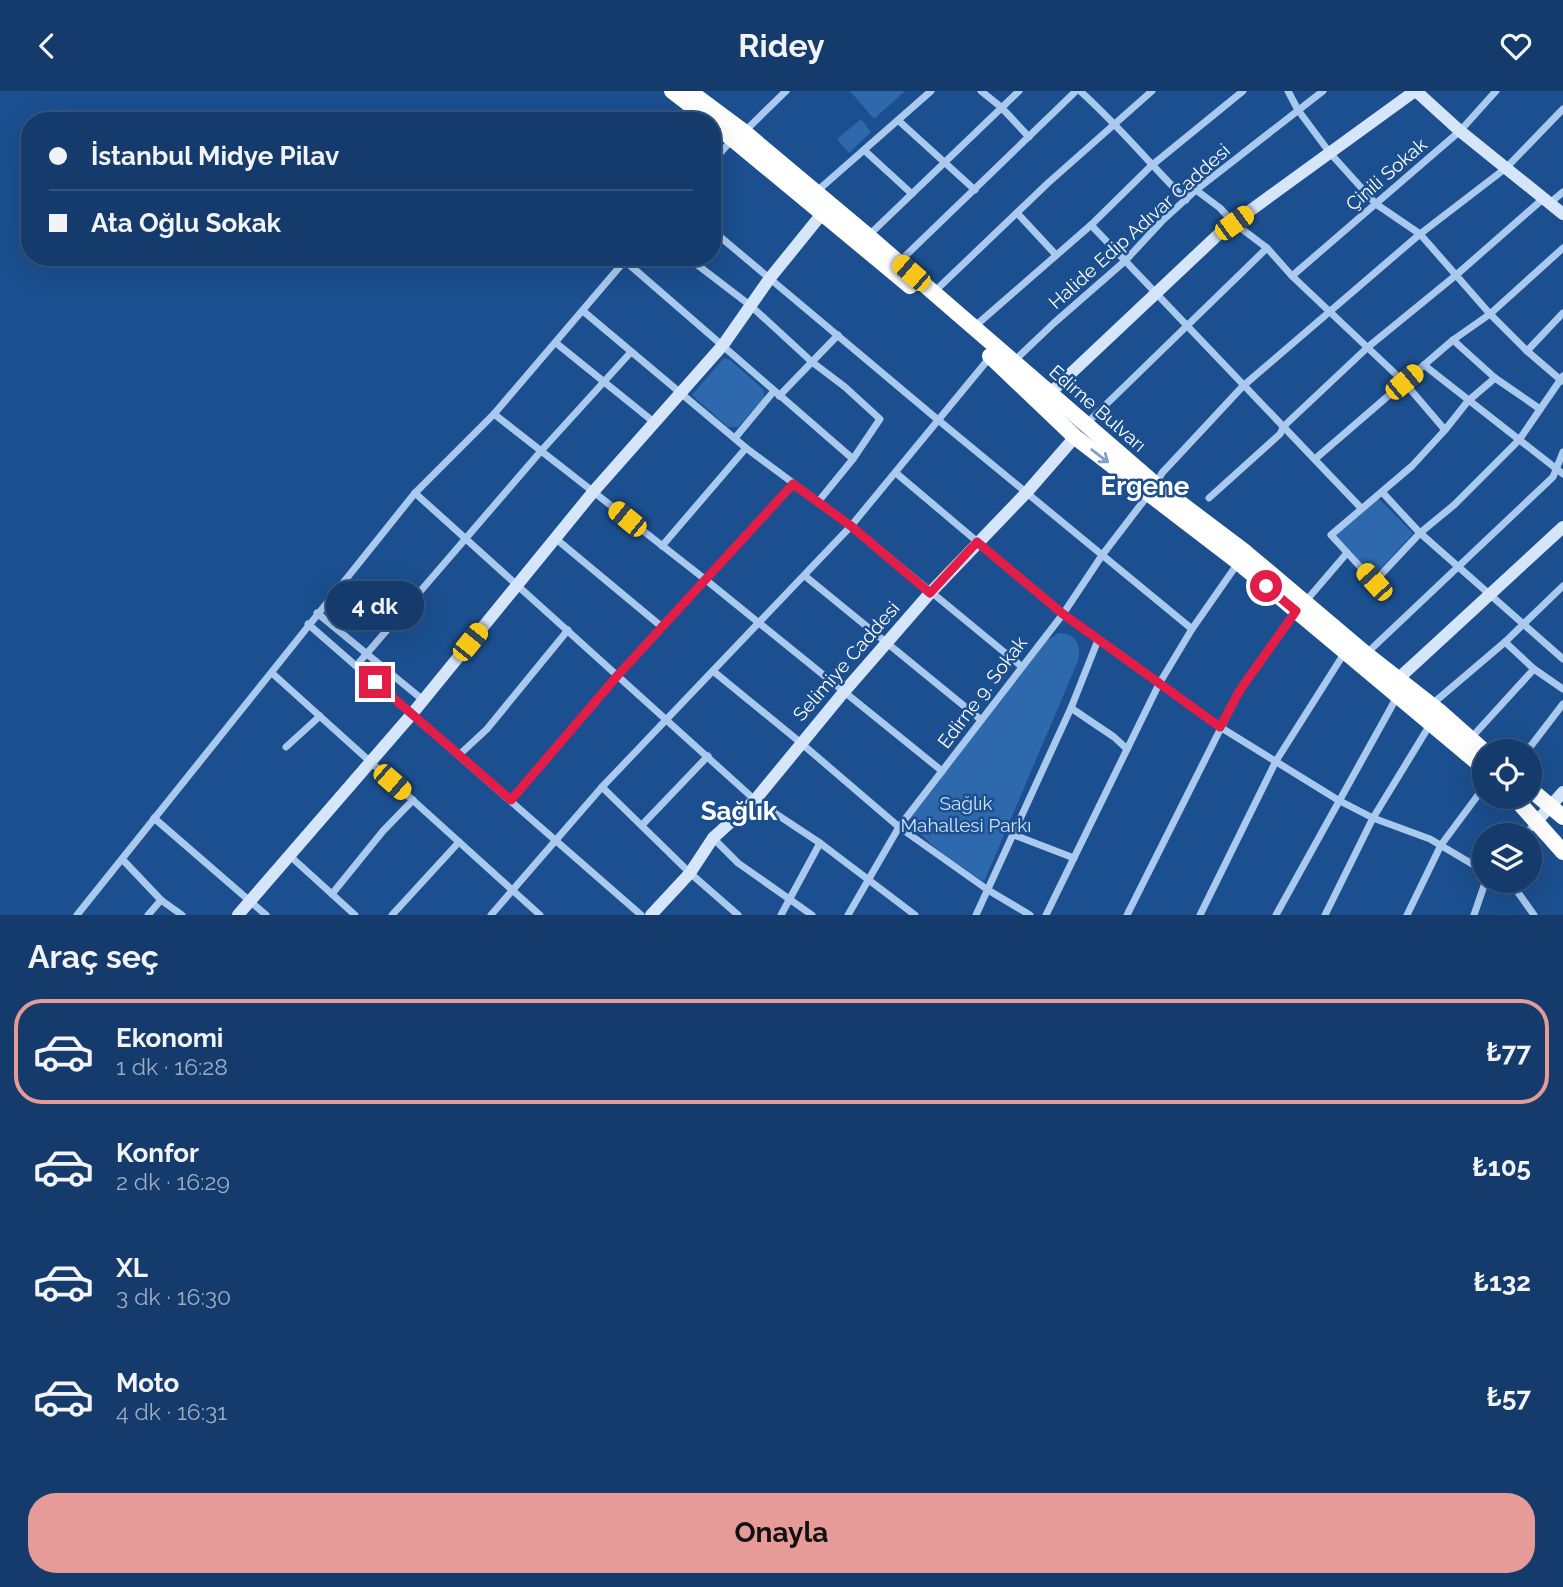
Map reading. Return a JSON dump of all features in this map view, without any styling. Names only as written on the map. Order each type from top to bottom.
[{"type":"highway","name":"Edirne Bulvarı","points":[[672,91],[698,112]]},
{"type":"highway","name":"Edirne Bulvarı","points":[[695,93],[714,112]]},
{"type":"highway","name":"Edirne Bulvarı","points":[[721,119],[821,215],[904,281],[1080,431],[1238,562],[1366,654],[1431,722],[1472,758]]},
{"type":"highway","name":"Edirne Bulvarı","points":[[721,127],[738,136],[868,236],[1049,394],[1080,431]]},
{"type":"highway","name":"Edirne Bulvarı","points":[[1152,489],[1235,544],[1346,650],[1399,687],[1431,705],[1470,739]]},
{"type":"highway","points":[[1542,800],[1556,812]]},
{"type":"highway","points":[[1525,809],[1563,852]]},
{"type":"street","points":[[721,153],[786,91]]},
{"type":"street","points":[[815,193],[931,91]]},
{"type":"street","points":[[981,91],[1001,107],[1029,137]]},
{"type":"street","points":[[868,236],[1019,91]]},
{"type":"street","points":[[898,263],[1078,91],[1115,123],[1151,166],[1186,200]]},
{"type":"street","points":[[934,293],[1017,213],[1152,91]]},
{"type":"street","points":[[974,327],[1091,225],[1151,166],[1243,91]]},
{"type":"street","points":[[1288,91],[1298,110],[1330,153],[1376,204],[1420,233],[1490,314],[1527,351],[1562,379],[1519,440],[1454,505],[1420,533],[1374,582],[1331,535],[1412,466],[1468,401],[1495,378]]},
{"type":"street","name":"Halide Edip Adıvar Caddesi","points":[[1013,362],[1125,261],[1162,221],[1196,190],[1323,91]]},
{"type":"street","points":[[1049,394],[1222,231],[1415,91],[1460,131],[1563,213]]},
{"type":"street","name":"Çinili Sokak","points":[[1292,277],[1460,131],[1496,91]]},
{"type":"street","name":"Edirne 9. Sokak","points":[[848,915],[899,827],[1063,614],[1162,473],[1243,386],[1420,233],[1506,168],[1563,109]]},
{"type":"street","points":[[899,121],[975,190]]},
{"type":"street","points":[[864,150],[912,194]]},
{"type":"street","points":[[1196,190],[1267,248],[1292,277],[1404,382],[1445,430]]},
{"type":"street","points":[[1209,498],[1280,434],[1284,426],[1368,347],[1547,201],[1563,191]]},
{"type":"street","points":[[1017,213],[1056,255]]},
{"type":"street","points":[[238,915],[371,763],[593,492],[723,345],[821,215]]},
{"type":"street","points":[[1091,225],[1361,508]]},
{"type":"street","points":[[721,237],[1192,629]]},
{"type":"street","points":[[1080,431],[1267,248]]},
{"type":"street","points":[[1315,459],[1453,340],[1490,314],[1563,248]]},
{"type":"street","points":[[77,915],[415,493],[494,414],[621,266]]},
{"type":"street","points":[[635,266],[853,459]]},
{"type":"street","points":[[699,266],[751,306],[880,419],[853,459],[818,502]]},
{"type":"street","points":[[583,311],[746,448],[851,526],[1021,666]]},
{"type":"street","points":[[1527,351],[1563,313]]},
{"type":"street","points":[[734,438],[838,335]]},
{"type":"street","points":[[1453,340],[1495,378],[1540,409]]},
{"type":"street","points":[[556,343],[655,423]]},
{"type":"street","points":[[356,666],[541,451],[631,352]]},
{"type":"street","points":[[491,915],[602,787],[851,526],[991,356]]},
{"type":"street","points":[[1424,365],[1563,474]]},
{"type":"street","points":[[494,414],[706,580],[942,771]]},
{"type":"street","name":"Selimiye Caddesi","points":[[651,915],[690,873],[713,838],[755,800],[930,593],[1027,492],[1080,431]]},
{"type":"street","points":[[662,546],[746,448]]},
{"type":"street","points":[[1366,654],[1553,477],[1563,452]]},
{"type":"street","points":[[896,473],[1063,614],[1220,727],[1338,800],[1373,818],[1430,839],[1472,864]]},
{"type":"street","points":[[511,800],[618,675],[793,484]]},
{"type":"street","points":[[1382,492],[1420,533],[1563,659]]},
{"type":"street","points":[[415,493],[755,800],[820,843],[915,915]]},
{"type":"street","points":[[1276,915],[1399,687],[1489,593],[1563,527]]},
{"type":"street","points":[[555,538],[662,627]]},
{"type":"street","points":[[1127,915],[1240,690],[1301,606],[1347,553]]},
{"type":"street","points":[[1046,915],[1159,684],[1192,629],[1238,562]]},
{"type":"street","points":[[805,576],[980,719]]},
{"type":"street","points":[[1431,705],[1505,642],[1563,586]]},
{"type":"street","points":[[1555,593],[1563,600]]},
{"type":"street","points":[[317,613],[422,700]]},
{"type":"street","points":[[308,624],[641,915]]},
{"type":"street","points":[[459,755],[487,729],[568,630]]},
{"type":"street","points":[[976,915],[1071,708],[1098,640]]},
{"type":"street","points":[[1505,642],[1534,669],[1563,689]]},
{"type":"street","points":[[1200,915],[1276,761],[1346,650]]},
{"type":"street","points":[[1470,739],[1534,669]]},
{"type":"street","points":[[713,671],[899,827],[988,890],[1030,915]]},
{"type":"street","points":[[272,673],[540,915]]},
{"type":"street","points":[[1536,739],[1563,704]]},
{"type":"street","points":[[1071,708],[1127,749]]},
{"type":"street","points":[[286,747],[320,716]]},
{"type":"street","points":[[1325,915],[1373,818],[1431,722]]},
{"type":"street","points":[[642,825],[708,756]]},
{"type":"street","points":[[602,787],[690,873],[738,915]]},
{"type":"street","points":[[1537,821],[1556,812],[1563,792]]},
{"type":"street","points":[[332,894],[383,831],[413,800]]},
{"type":"street","points":[[1407,915],[1441,845],[1472,803]]},
{"type":"street","points":[[154,818],[266,915]]},
{"type":"street","points":[[1014,835],[1074,857]]},
{"type":"street","points":[[713,838],[738,863],[812,915]]},
{"type":"street","points":[[392,915],[459,842]]},
{"type":"street","points":[[780,915],[820,843]]},
{"type":"street","points":[[289,855],[355,915]]},
{"type":"street","points":[[123,860],[161,899],[182,915]]},
{"type":"street","points":[[1474,915],[1482,893]]},
{"type":"street","points":[[1518,893],[1534,915]]},
{"type":"street","points":[[148,915],[161,899]]},
{"type":"green space","points":[[850,91],[905,91],[874,119]]},
{"type":"green space","points":[[861,119],[871,132],[849,153],[837,139]]},
{"type":"green space","points":[[724,358],[730,360],[764,390],[764,398],[738,427],[728,427],[692,395]]},
{"type":"green space","points":[[1377,497],[1413,533],[1374,576],[1332,537]]},
{"type":"green space","name":"Sağlık Mahallesi Parkı","points":[[1059,633],[1074,638],[1079,650],[1078,661],[984,882],[932,845],[909,817],[1047,640]]},
{"type":"district","name":"Ergene","points":[[1145,486]]},
{"type":"district","name":"Sağlık","points":[[739,811]]},
{"type":"route","points":[[375,682],[511,800],[618,675],[793,484],[851,526],[930,593],[977,542],[1063,614],[1220,727],[1240,690],[1296,611],[1266,586]]}]
